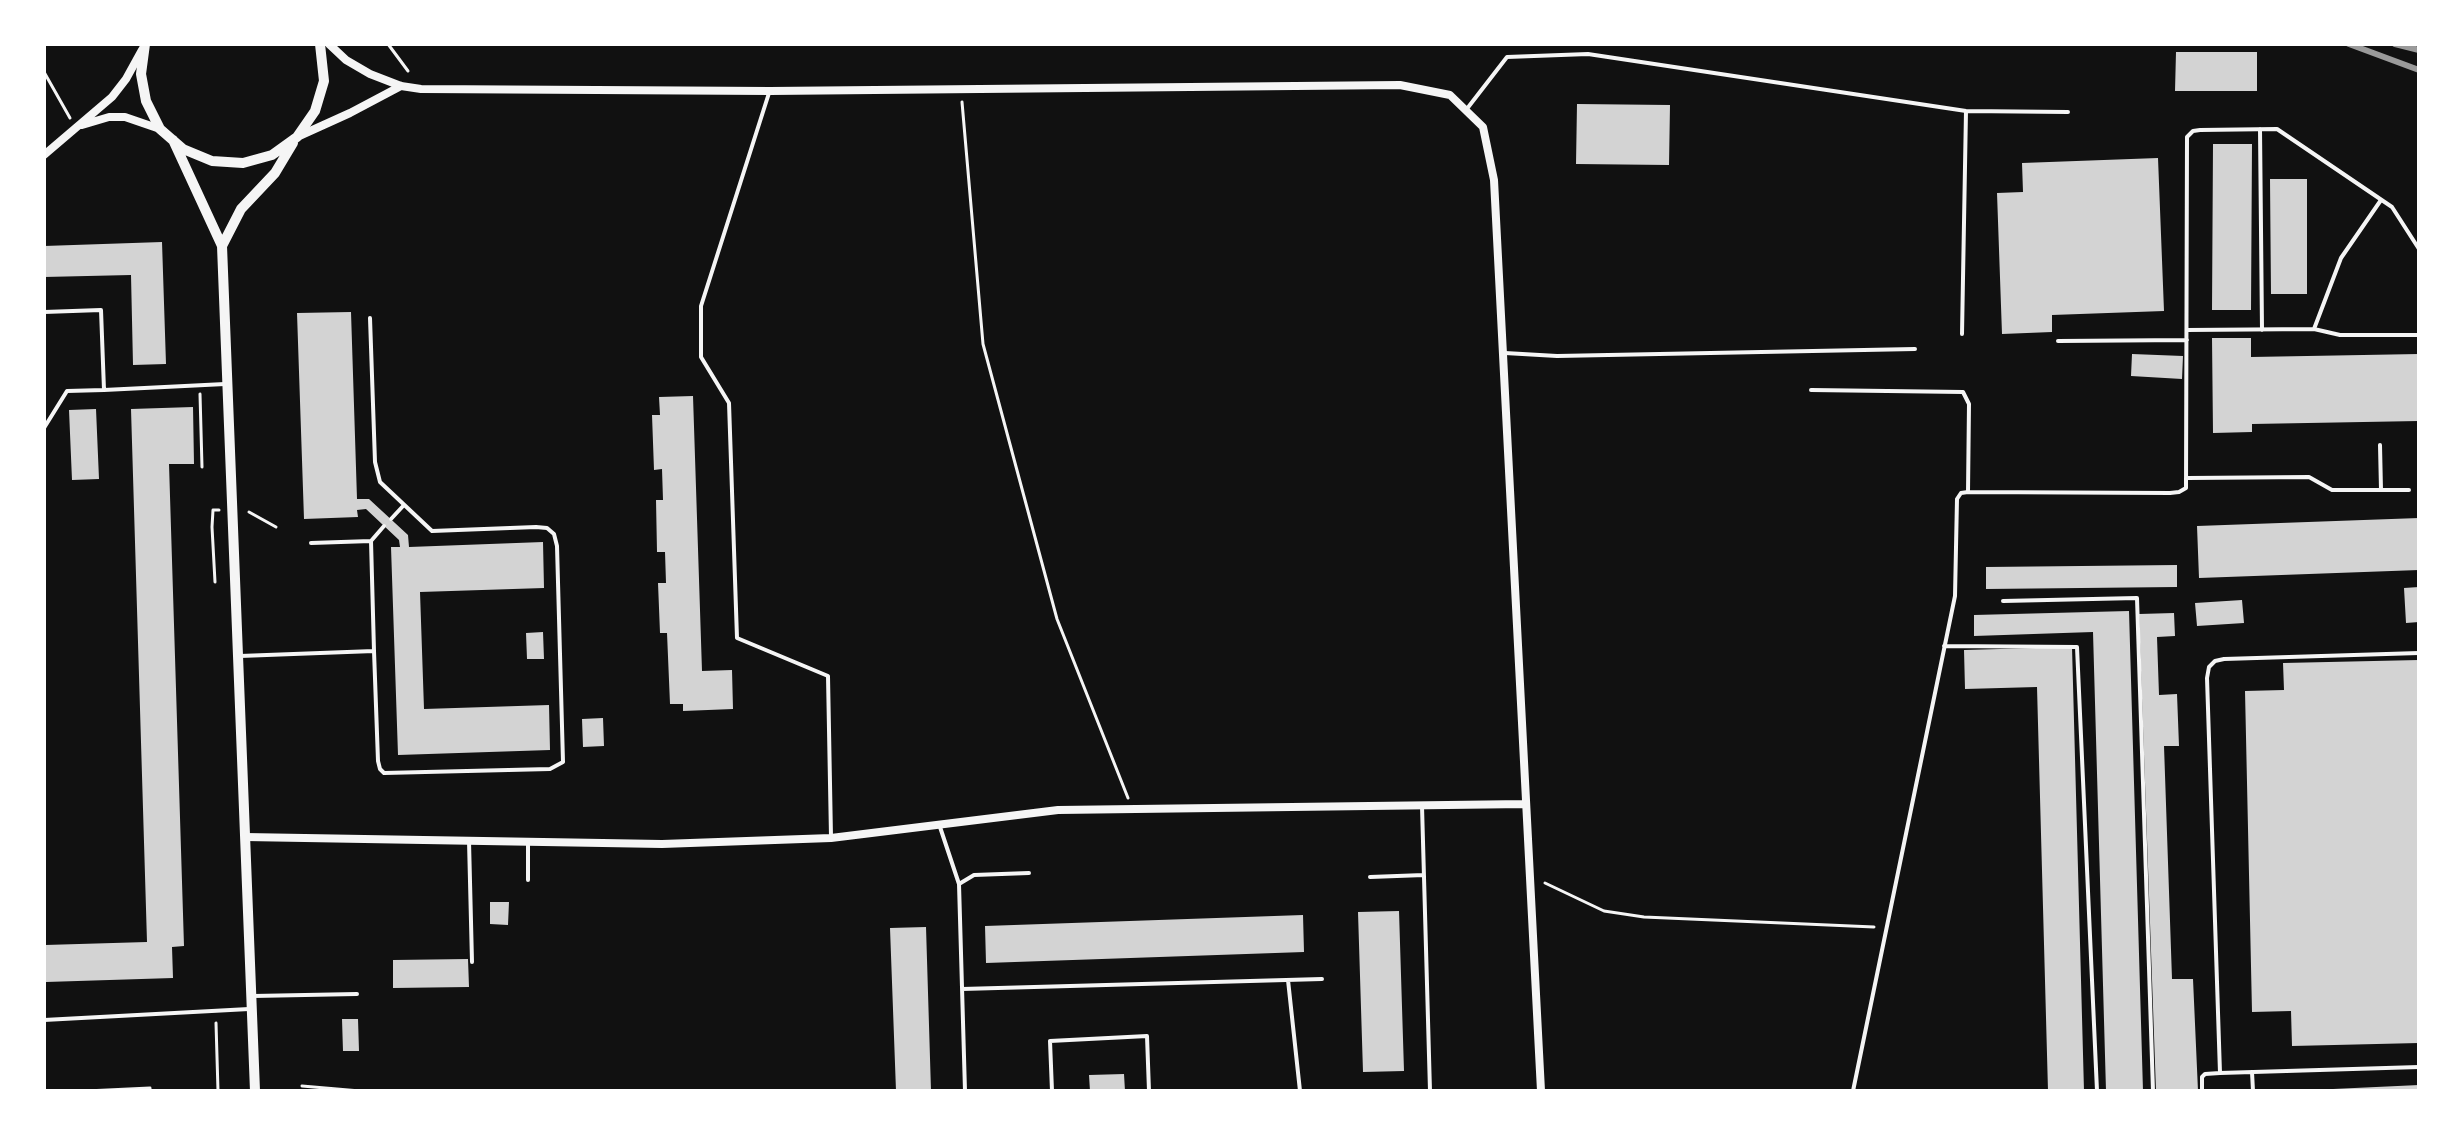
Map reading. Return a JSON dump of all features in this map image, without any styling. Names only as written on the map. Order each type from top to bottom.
[{"type":"street","points":[[222,246],[241,209],[275,173],[315,111],[324,81],[320,44]]},
{"type":"street","points":[[329,44],[346,60],[370,74],[401,86],[421,89],[770,91],[1400,85],[1450,95],[1483,127],[1494,180],[1541,1091]]},
{"type":"street","points":[[44,155],[112,97],[145,45]]},
{"type":"street","points":[[145,45],[141,74],[146,101],[160,129]]},
{"type":"street","points":[[77,127],[109,117],[125,117],[160,129],[183,149],[212,161],[243,163],[272,155],[297,137],[401,86]]},
{"type":"street","points":[[173,140],[222,246],[255,1091]]},
{"type":"street","points":[[245,837],[662,844],[831,838],[1058,810],[1525,804]]},
{"type":"lane","points":[[1466,110],[1507,57],[1588,54],[1966,111],[2068,112]]},
{"type":"lane","points":[[770,91],[701,306],[701,357],[729,403],[737,638],[828,676],[831,838]]},
{"type":"lane","points":[[1962,334],[1966,111]]},
{"type":"lane","points":[[2260,129],[2262,330]]},
{"type":"lane","points":[[1853,1091],[1955,596],[1955,508],[1961,493],[2170,493],[2186,488],[2187,137],[2193,131],[2200,130],[2277,129],[2392,207],[2419,249]]},
{"type":"lane","points":[[2314,329],[2341,258],[2381,200]]},
{"type":"lane","points":[[44,312],[101,310],[104,390]]},
{"type":"lane","points":[[370,318],[377,474],[380,482],[432,531],[536,527],[547,528],[554,534],[557,546],[563,762],[550,769],[384,773],[380,769],[371,541],[384,526]]},
{"type":"lane","points":[[2187,330],[2314,329],[2340,335],[2419,335]]},
{"type":"lane","points":[[2058,341],[2187,340]]},
{"type":"lane","points":[[1502,353],[1557,356],[1915,349]]},
{"type":"lane","points":[[44,428],[67,391],[227,384]]},
{"type":"lane","points":[[1811,390],[1963,392],[1969,404],[1968,492]]},
{"type":"lane","points":[[2380,445],[2381,490]]},
{"type":"lane","points":[[2188,478],[2309,477],[2332,490],[2409,490]]},
{"type":"lane","points":[[391,519],[404,505]]},
{"type":"lane","points":[[311,543],[371,541]]},
{"type":"lane","points":[[2003,601],[2137,598],[2153,1091]]},
{"type":"lane","points":[[1944,646],[2077,647],[2097,1091]]},
{"type":"lane","points":[[238,656],[374,651]]},
{"type":"lane","points":[[2220,1073],[2209,667],[2215,661],[2224,659],[2419,653]]},
{"type":"lane","points":[[1422,805],[1430,1091]]},
{"type":"lane","points":[[939,824],[959,884],[965,1091]]},
{"type":"lane","points":[[469,841],[472,962]]},
{"type":"lane","points":[[528,842],[528,880]]},
{"type":"lane","points":[[959,884],[974,875],[1029,873]]},
{"type":"lane","points":[[1370,877],[1424,875]]},
{"type":"lane","points":[[962,989],[1322,979]]},
{"type":"lane","points":[[1288,980],[1300,1091]]},
{"type":"lane","points":[[251,996],[357,994]]},
{"type":"lane","points":[[44,1020],[251,1009]]},
{"type":"lane","points":[[1052,1091],[1050,1041],[1147,1036],[1149,1091]]},
{"type":"lane","points":[[2202,1091],[2205,1074],[2419,1067]]},
{"type":"lane","points":[[2252,1072],[2253,1091]]},
{"type":"path","points":[[388,44],[408,71]]},
{"type":"path","points":[[44,72],[63,110],[77,127]]},
{"type":"path","points":[[960,89],[983,344],[1057,619],[1133,809]]},
{"type":"path","points":[[200,403],[202,467]]},
{"type":"path","points":[[215,582],[212,527],[213,510],[219,510]]},
{"type":"path","points":[[249,512],[276,527]]},
{"type":"path","points":[[1529,874],[1604,911],[1644,917],[1886,927]]},
{"type":"path","points":[[216,1011],[218,1091]]},
{"type":"path","points":[[302,1086],[360,1091]]},
{"type":"path","points":[[86,1091],[150,1088],[150,1091]]},
{"type":"building","points":[[2176,52],[2257,52],[2257,91],[2175,91]]},
{"type":"building","points":[[1577,104],[1670,105],[1669,165],[1576,164]]},
{"type":"building","points":[[2213,144],[2252,144],[2251,310],[2212,310]]},
{"type":"building","points":[[2158,158],[2164,311],[2052,315],[2052,332],[2002,334],[1997,193],[2023,192],[2022,163]]},
{"type":"building","points":[[2270,179],[2307,179],[2307,294],[2271,294]]},
{"type":"building","points":[[162,242],[166,364],[133,365],[131,275],[44,277],[44,246]]},
{"type":"building","points":[[351,312],[357,499],[369,499],[408,535],[409,547],[543,542],[544,588],[420,592],[424,709],[549,705],[550,750],[398,755],[391,547],[400,547],[399,540],[366,509],[357,510],[358,517],[304,519],[297,313]]},
{"type":"building","points":[[2212,338],[2251,338],[2251,357],[2419,354],[2419,421],[2252,424],[2252,432],[2213,433]]},
{"type":"building","points":[[2132,354],[2183,356],[2182,379],[2131,376]]},
{"type":"building","points":[[693,396],[702,671],[732,670],[733,709],[683,711],[683,704],[670,704],[667,633],[660,633],[658,583],[666,583],[665,552],[657,552],[656,500],[663,500],[662,469],[654,470],[652,415],[660,415],[659,397]]},
{"type":"building","points":[[193,407],[194,464],[169,464],[184,946],[172,947],[173,978],[46,982],[45,945],[147,942],[131,409]]},
{"type":"building","points":[[96,409],[99,479],[72,480],[69,410]]},
{"type":"building","points":[[2419,518],[2419,570],[2199,578],[2197,526]]},
{"type":"building","points":[[2177,565],[2177,587],[1986,589],[1986,567]]},
{"type":"building","points":[[2419,587],[2419,622],[2406,623],[2404,588]]},
{"type":"building","points":[[2242,600],[2244,623],[2197,626],[2195,603]]},
{"type":"building","points":[[2129,611],[2143,1091],[2106,1091],[2093,632],[1974,636],[1974,615]]},
{"type":"building","points":[[2174,613],[2175,636],[2157,637],[2159,695],[2177,694],[2179,746],[2164,746],[2172,979],[2193,979],[2198,1091],[2156,1091],[2139,614]]},
{"type":"building","points":[[543,632],[544,659],[527,659],[526,633]]},
{"type":"building","points":[[2072,647],[2084,1091],[2048,1091],[2037,687],[1965,689],[1964,650]]},
{"type":"building","points":[[2419,660],[2419,1043],[2292,1046],[2291,1011],[2252,1012],[2245,691],[2284,690],[2283,663]]},
{"type":"building","points":[[603,718],[604,746],[583,747],[582,719]]},
{"type":"building","points":[[490,902],[509,902],[508,925],[490,924]]},
{"type":"building","points":[[1399,911],[1404,1071],[1363,1072],[1358,912]]},
{"type":"building","points":[[1303,915],[1304,952],[986,963],[985,926]]},
{"type":"building","points":[[926,927],[931,1091],[896,1091],[890,928]]},
{"type":"building","points":[[468,959],[469,987],[393,988],[393,960]]},
{"type":"building","points":[[342,1019],[358,1019],[359,1051],[343,1051]]},
{"type":"building","points":[[1124,1074],[1125,1091],[1090,1091],[1089,1075]]},
{"type":"building","points":[[2419,1085],[2419,1091],[2333,1091],[2333,1089]]},
{"type":"railway","points":[[2349,44],[2419,70]]},
{"type":"railway","points":[[2395,44],[2419,50]]}]
